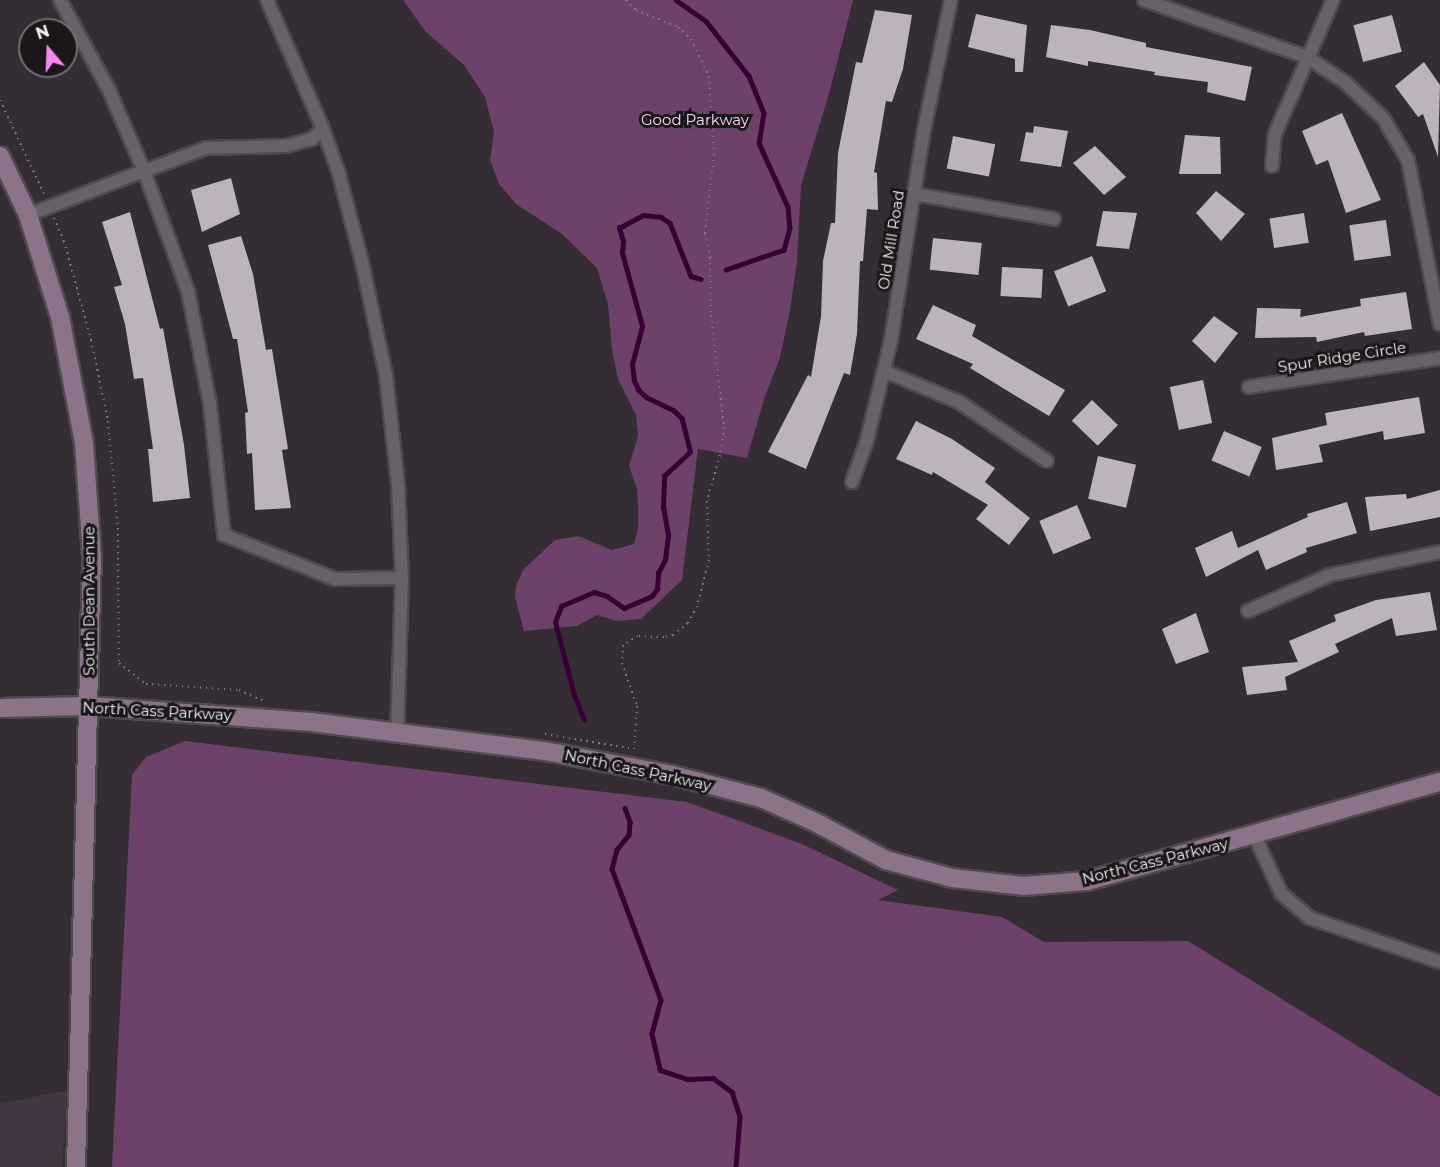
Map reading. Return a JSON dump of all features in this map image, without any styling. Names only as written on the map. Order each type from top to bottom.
[{"type":"street","points":[[60,0],[109,90],[144,171],[188,291],[210,404],[224,535],[335,579],[402,578]]},
{"type":"street","points":[[267,0],[323,129],[339,174],[362,262],[386,376],[398,484],[402,578],[397,733]]},
{"type":"street","name":"Old Mill Road","points":[[852,482],[867,440],[884,371],[914,194],[951,0]]},
{"type":"street","points":[[1144,0],[1307,57],[1346,83],[1383,118],[1408,160],[1440,324]]},
{"type":"street","points":[[1272,166],[1275,134],[1333,0]]},
{"type":"street","points":[[28,215],[206,148],[286,146],[312,139],[323,129]]},
{"type":"street","name":"South Dean Avenue","points":[[0,156],[28,215],[60,316],[84,443],[93,556],[76,1167]]},
{"type":"street","points":[[914,194],[1054,219]]},
{"type":"street","name":"Spur Ridge Circle","points":[[1249,387],[1440,358]]},
{"type":"street","points":[[884,371],[959,402],[1047,461]]},
{"type":"street","points":[[1248,611],[1330,575],[1440,552]]},
{"type":"street","name":"North Cass Parkway","points":[[0,708],[88,706],[311,722],[545,751],[632,767],[761,798],[815,822],[886,860],[952,878],[1023,886],[1087,880],[1440,782]]},
{"type":"street","points":[[1254,835],[1281,893],[1310,918],[1440,962]]},
{"type":"path","points":[[626,0],[636,10],[678,27],[691,39],[709,76],[714,154],[705,233],[710,257],[711,315],[724,427],[720,455],[707,501],[709,560],[697,606],[688,623],[673,635],[664,638],[638,636],[622,645],[622,663],[637,706],[632,767]]},
{"type":"shaded area","points":[[68,1090],[62,1167],[0,1167],[0,1104]]},
{"type":"green space","name":"Good Parkway","points":[[403,0],[853,0],[829,94],[801,185],[797,262],[780,358],[764,399],[747,458],[698,449],[682,580],[641,619],[617,621],[597,615],[577,626],[524,631],[515,597],[516,586],[523,570],[555,540],[578,536],[612,550],[634,544],[638,529],[637,489],[629,466],[638,436],[636,415],[618,379],[612,349],[608,304],[597,268],[562,234],[516,204],[499,184],[490,160],[494,132],[485,97],[464,65],[426,32]]},
{"type":"green space","points":[[185,741],[687,802],[802,844],[898,890],[878,900],[1002,917],[1044,942],[1188,941],[1440,1097],[1440,1167],[112,1167],[132,775],[146,757]]},
{"type":"building","points":[[875,10],[912,15],[903,69],[892,102],[886,101],[874,172],[877,173],[878,210],[867,209],[863,261],[860,261],[857,334],[850,375],[844,373],[806,469],[768,452],[808,375],[811,377],[821,316],[823,261],[831,223],[835,223],[838,153],[856,62],[862,63]]},
{"type":"building","points":[[976,14],[1027,25],[1023,72],[1015,72],[1015,59],[968,47]]},
{"type":"building","points":[[1392,15],[1402,52],[1363,62],[1353,25]]},
{"type":"building","points":[[1051,25],[1090,30],[1146,43],[1146,47],[1252,67],[1245,101],[1207,92],[1208,82],[1154,75],[1155,72],[1088,61],[1088,66],[1046,57]]},
{"type":"building","points":[[1424,62],[1440,85],[1438,157],[1423,114],[1418,117],[1395,86]]},
{"type":"building","points":[[1342,113],[1381,200],[1346,213],[1328,160],[1316,165],[1302,131]]},
{"type":"building","points":[[1034,126],[1068,131],[1061,167],[1020,161],[1026,132],[1033,133]]},
{"type":"building","points":[[1185,135],[1220,137],[1221,174],[1179,174]]},
{"type":"building","points":[[953,136],[995,144],[989,177],[947,168]]},
{"type":"building","points":[[1095,146],[1126,177],[1104,195],[1073,163]]},
{"type":"building","points":[[231,178],[240,214],[202,232],[191,190]]},
{"type":"building","points":[[1216,191],[1245,214],[1221,241],[1196,213]]},
{"type":"building","points":[[1103,211],[1137,213],[1129,249],[1096,246]]},
{"type":"building","points":[[130,212],[160,329],[163,328],[184,445],[190,498],[153,502],[148,449],[153,449],[143,378],[134,379],[125,324],[114,287],[122,285],[102,222]]},
{"type":"building","points":[[1304,213],[1309,243],[1274,248],[1269,218]]},
{"type":"building","points":[[1386,220],[1391,256],[1354,261],[1349,225]]},
{"type":"building","points":[[241,236],[253,274],[266,350],[272,349],[288,449],[282,450],[291,508],[255,510],[252,453],[247,454],[245,413],[248,412],[237,339],[233,339],[208,245]]},
{"type":"building","points":[[933,238],[982,243],[978,275],[930,270]]},
{"type":"building","points":[[1092,256],[1106,291],[1068,307],[1054,271]]},
{"type":"building","points":[[1002,267],[1043,269],[1041,298],[1000,296]]},
{"type":"building","points":[[1406,292],[1412,329],[1365,336],[1364,332],[1317,342],[1316,337],[1255,338],[1257,308],[1301,309],[1300,317],[1361,306],[1360,299]]},
{"type":"building","points":[[933,305],[976,325],[972,336],[1065,390],[1049,416],[970,368],[973,364],[916,339]]},
{"type":"building","points":[[1214,316],[1238,333],[1215,363],[1192,341]]},
{"type":"building","points":[[1203,380],[1212,423],[1179,430],[1170,387]]},
{"type":"building","points":[[1419,397],[1425,433],[1384,440],[1383,431],[1319,445],[1323,462],[1276,470],[1272,438],[1327,425],[1325,413]]},
{"type":"building","points":[[1092,400],[1118,425],[1098,446],[1072,421]]},
{"type":"building","points":[[916,421],[952,439],[995,468],[985,482],[1030,518],[1009,545],[976,519],[988,505],[933,472],[932,475],[896,459]]},
{"type":"building","points":[[1224,431],[1262,447],[1249,476],[1211,460]]},
{"type":"building","points":[[1098,456],[1136,465],[1126,508],[1088,499]]},
{"type":"building","points":[[1440,490],[1440,517],[1370,531],[1365,497],[1406,494],[1407,499]]},
{"type":"building","points":[[1347,502],[1357,533],[1306,548],[1307,552],[1266,570],[1258,550],[1206,577],[1195,548],[1232,531],[1238,548],[1308,517],[1307,514]]},
{"type":"building","points":[[1077,505],[1091,538],[1053,554],[1039,521]]},
{"type":"building","points":[[1430,592],[1437,630],[1396,636],[1392,618],[1335,644],[1339,652],[1285,677],[1287,690],[1247,695],[1242,667],[1298,662],[1289,641],[1336,621],[1334,615],[1376,600]]},
{"type":"building","points":[[1196,613],[1209,652],[1176,664],[1162,629]]},
{"type":"waterway","points":[[676,0],[706,21],[749,76],[764,113],[759,143],[788,207],[790,228],[784,250],[726,270]]},
{"type":"waterway","points":[[584,720],[574,695],[555,622],[561,606],[594,592],[607,596],[624,608],[652,596],[657,589],[658,573],[665,560],[668,535],[663,508],[664,476],[690,452],[682,419],[674,411],[647,398],[639,391],[634,381],[632,364],[642,326],[622,253],[623,241],[619,228],[643,215],[661,217],[670,223],[691,276],[701,279]]},
{"type":"waterway","points":[[625,808],[630,822],[629,835],[617,850],[612,869],[661,1000],[652,1034],[660,1070],[687,1079],[713,1078],[732,1092],[740,1117],[736,1167]]}]
